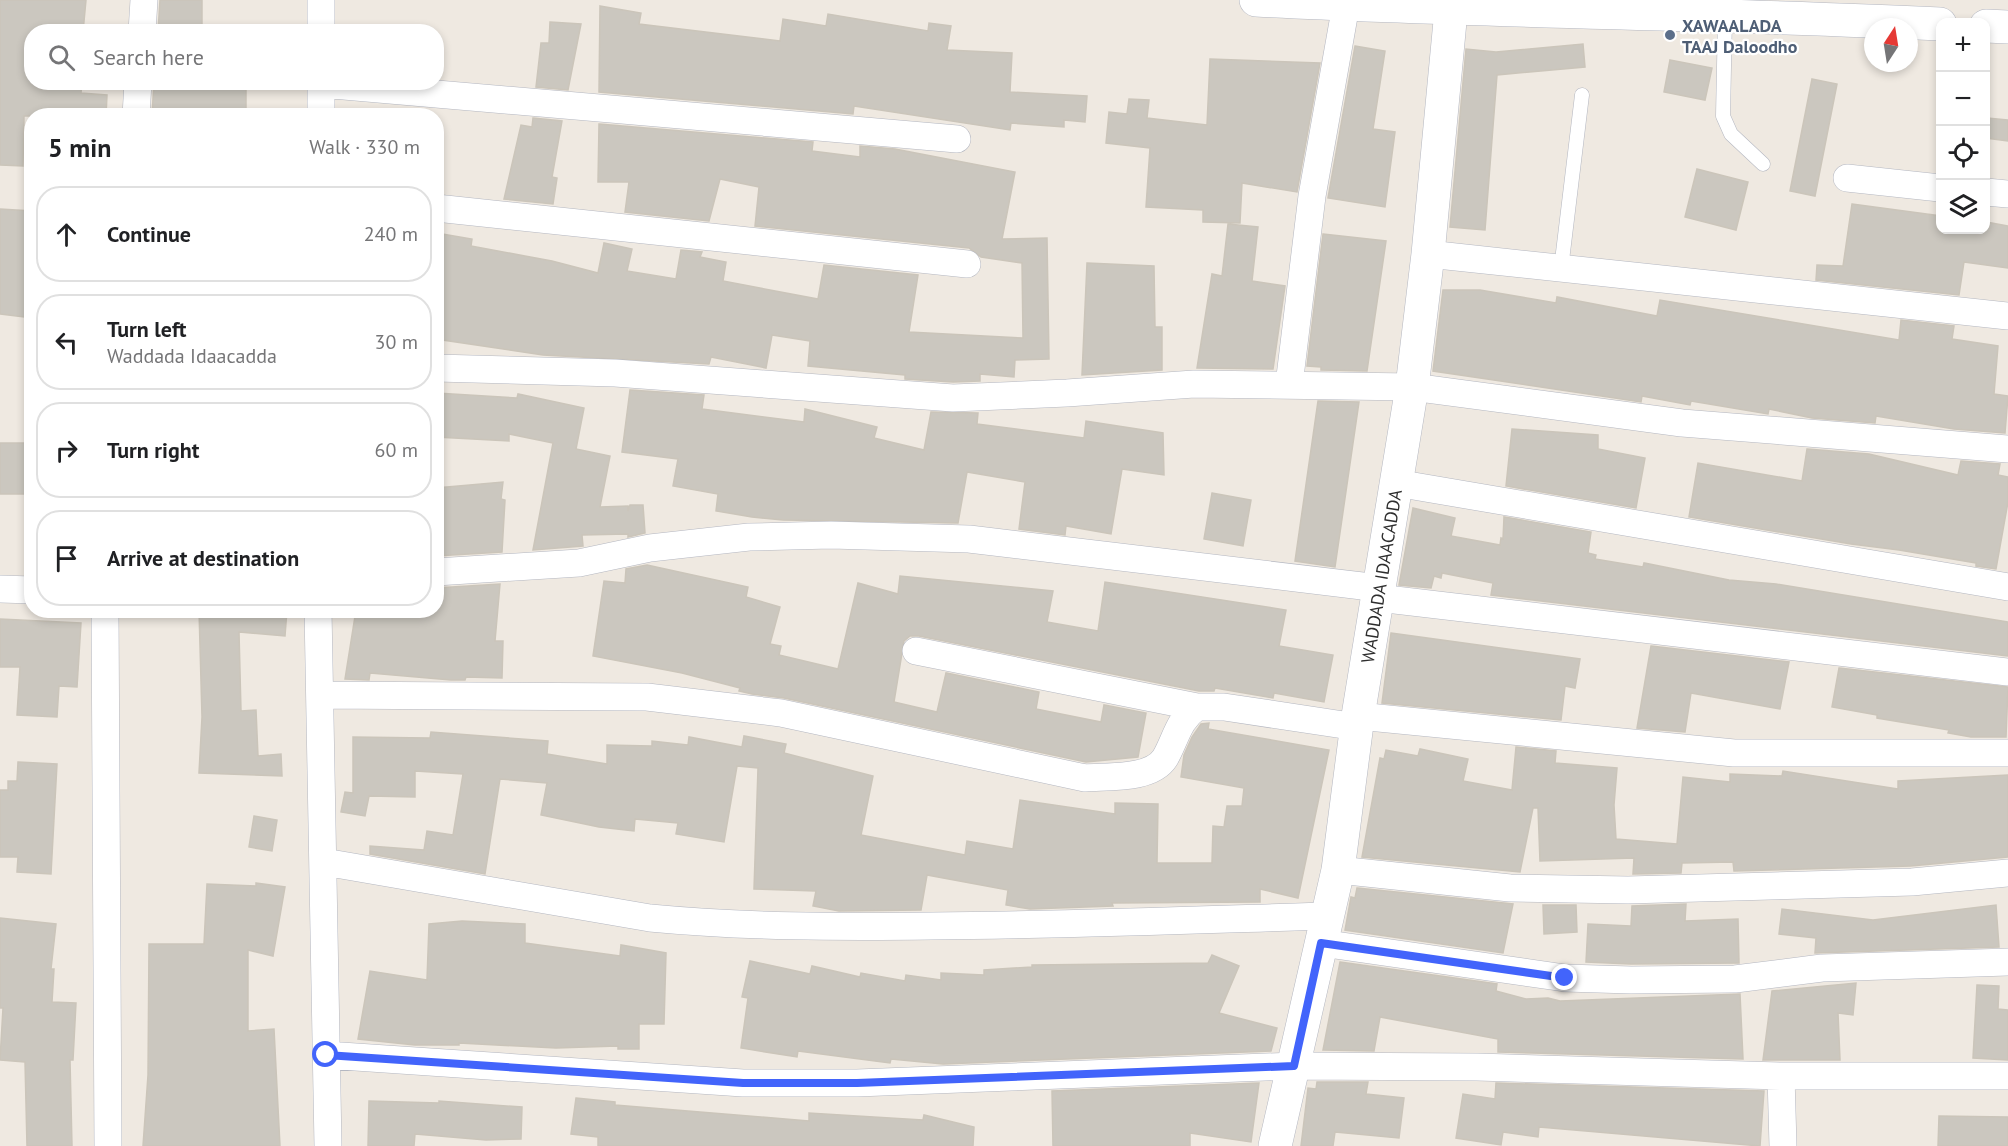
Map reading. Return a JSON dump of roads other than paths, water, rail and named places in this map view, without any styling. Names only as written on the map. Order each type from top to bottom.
[{"type":"street","points":[[142,24],[144,0]]},
{"type":"street","points":[[321,0],[321,24]]},
{"type":"street","points":[[1256,0],[1725,14],[1773,8],[1936,24]]},
{"type":"street","points":[[1289,385],[1312,196],[1346,4]]},
{"type":"street","name":"WADDADA IDAACADDA","points":[[1275,1146],[1338,870],[1357,722],[1412,387],[1428,254],[1451,5]]},
{"type":"street","points":[[1990,26],[2008,27]]},
{"type":"street","points":[[136,108],[138,90]]},
{"type":"street","points":[[321,90],[321,108]]},
{"type":"street","points":[[399,90],[957,140]]},
{"type":"street","points":[[1847,178],[1936,187]]},
{"type":"street","points":[[1990,193],[2008,195]]},
{"type":"street","points":[[444,209],[967,264]]},
{"type":"street","points":[[1428,254],[2008,316]]},
{"type":"street","points":[[444,368],[615,373],[953,398],[1194,384],[1412,387],[1682,423],[2008,449]]},
{"type":"street","points":[[1396,483],[2008,587]]},
{"type":"street","points":[[444,571],[579,563],[650,548],[749,537],[831,535],[969,539],[2008,672]]},
{"type":"street","points":[[0,589],[24,590]]},
{"type":"street","points":[[105,618],[108,1146]]},
{"type":"street","points":[[318,618],[328,1146]]},
{"type":"street","points":[[916,651],[1197,707],[1224,707],[1357,722],[1734,753],[2008,753]]},
{"type":"street","points":[[321,695],[647,697],[781,713],[1085,778],[1132,775],[1150,769],[1164,760],[1185,715],[1197,707]]},
{"type":"street","points":[[324,862],[650,918],[686,921],[836,927],[1324,929],[1565,978],[1735,980],[1822,968],[2008,962]]},
{"type":"street","points":[[1338,870],[1510,888],[1628,890],[1912,882],[2008,873]]},
{"type":"street","points":[[326,1055],[743,1083],[857,1083],[1294,1066],[1477,1067],[1781,1076],[2008,1076]]},
{"type":"street","points":[[1781,1076],[1784,1146]]},
{"type":"lane","points":[[1725,14],[1723,116],[1731,134],[1763,164]]},
{"type":"lane","points":[[1561,269],[1582,95]]},
{"type":"place","name":"XAWAALADA TAAJ Daloodho","points":[[1670,35]]}]
